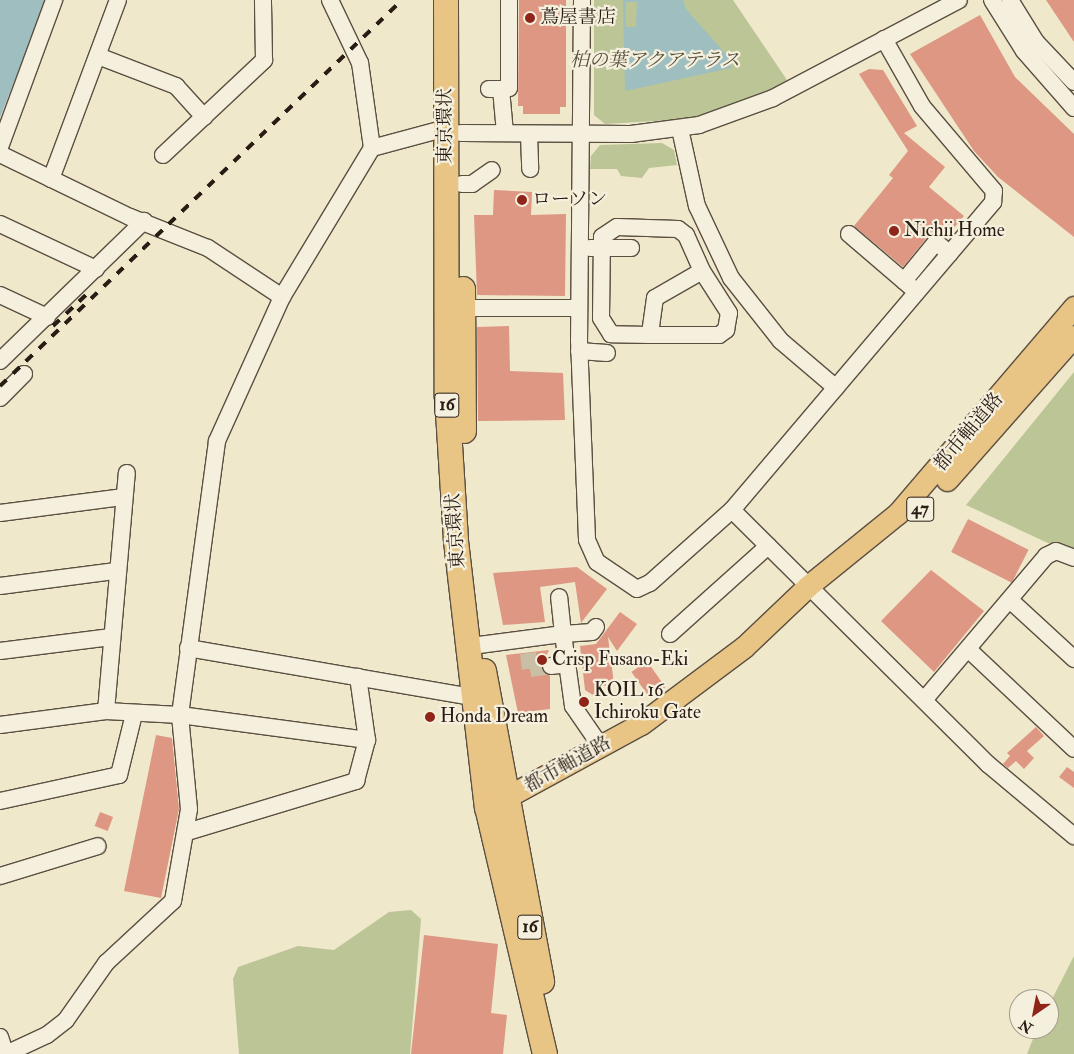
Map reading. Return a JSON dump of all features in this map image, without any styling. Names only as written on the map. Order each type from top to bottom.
[{"type":"highway","name":"東京環状","points":[[446,0],[453,130],[462,184],[464,462],[480,645],[481,699]]},
{"type":"highway","name":"東京環状","points":[[462,0],[453,130],[447,397],[481,699],[497,803],[544,1054]]},
{"type":"highway","name":"東京環状","points":[[497,803],[560,1054]]},
{"type":"main road","name":"都市軸道路","points":[[497,803],[602,748],[704,679],[808,586],[898,513],[1074,306]]},
{"type":"main road","name":"都市軸道路","points":[[808,586],[900,529],[1074,336]]},
{"type":"street","points":[[0,146],[54,0]]},
{"type":"street","points":[[52,179],[118,0]]},
{"type":"street","points":[[163,155],[264,60],[263,0]]},
{"type":"street","points":[[4,1048],[47,1035],[66,1020],[101,968],[173,901],[187,832],[189,809],[180,715],[217,441],[282,297],[372,148],[360,63],[330,0]]},
{"type":"street","points":[[505,133],[505,114],[500,89],[509,0]]},
{"type":"street","points":[[582,0],[581,134],[575,162],[580,248],[579,308],[575,344],[589,551],[624,590],[637,589],[650,583],[732,510],[836,388],[868,358],[917,292],[950,254],[995,196],[969,171],[922,106],[884,39]]},
{"type":"street","points":[[372,148],[453,130],[529,134],[581,134],[680,129],[750,108],[959,0]]},
{"type":"street","points":[[992,0],[1024,51],[1074,108]]},
{"type":"street","points":[[1010,0],[1036,42],[1074,82]]},
{"type":"street","points":[[98,56],[176,86],[204,117]]},
{"type":"street","points":[[680,129],[697,206],[731,278],[780,341],[836,388]]},
{"type":"street","points":[[529,134],[530,169]]},
{"type":"street","points":[[0,154],[144,221],[208,248],[282,297]]},
{"type":"street","points":[[462,184],[472,184],[492,170]]},
{"type":"street","points":[[0,361],[96,270],[144,221]]},
{"type":"street","points":[[0,224],[96,270]]},
{"type":"street","points":[[678,229],[686,235],[702,271],[729,313],[726,330],[719,335],[618,335],[603,327],[602,248],[607,230],[678,229]]},
{"type":"street","points":[[849,234],[917,292]]},
{"type":"street","points":[[904,281],[936,242],[950,254]]},
{"type":"street","points":[[580,248],[631,248]]},
{"type":"street","points":[[650,335],[649,312],[655,298],[702,271]]},
{"type":"street","points":[[0,295],[47,317]]},
{"type":"street","points":[[463,308],[579,308]]},
{"type":"street","points":[[575,344],[607,353]]},
{"type":"street","points":[[0,398],[24,374]]},
{"type":"street","points":[[106,711],[116,571],[127,473]]},
{"type":"street","points":[[0,513],[124,497]]},
{"type":"street","points":[[732,510],[1029,801],[1074,836]]},
{"type":"street","points":[[670,634],[768,546]]},
{"type":"street","points":[[924,700],[1012,601],[1052,551],[1074,558]]},
{"type":"street","points":[[0,586],[116,571]]},
{"type":"street","points":[[559,597],[563,634],[559,665],[573,706],[592,721],[602,748]]},
{"type":"street","points":[[1012,601],[1074,660]]},
{"type":"street","points":[[480,645],[527,645],[563,634],[592,632],[596,628]]},
{"type":"street","points":[[0,652],[111,637]]},
{"type":"street","points":[[188,648],[481,699]]},
{"type":"street","points":[[969,650],[1074,749]]},
{"type":"street","points":[[187,832],[356,781],[367,740],[358,677]]},
{"type":"street","points":[[0,725],[106,711],[180,715],[367,740]]},
{"type":"street","points":[[0,801],[119,775],[134,714]]},
{"type":"street","points":[[0,876],[98,846]]},
{"type":"green space","name":"柏の葉アクアテラス","points":[[594,0],[733,0],[789,83],[734,108],[689,119],[605,124],[594,115]]},
{"type":"green space","points":[[662,143],[674,150],[677,165],[649,168],[642,178],[621,176],[617,169],[590,169],[591,156],[600,145]]},
{"type":"green space","points":[[1074,372],[1074,555],[966,505]]},
{"type":"green space","points":[[411,910],[421,919],[410,1054],[239,1054],[233,979],[238,967],[298,946],[334,950],[389,912]]},
{"type":"green space","points":[[1074,956],[1074,1054],[1027,1054],[1033,1039],[1059,1039],[1059,989],[1057,989]]},
{"type":"water","points":[[0,0],[46,0],[0,118]]},
{"type":"water","points":[[623,0],[683,0],[686,9],[729,58],[731,68],[625,91]],"holes":[[[626,2],[637,2],[636,27],[626,27]]]},
{"type":"building","points":[[519,0],[566,0],[566,107],[560,107],[560,114],[523,114],[523,106],[518,106]]},
{"type":"building","points":[[1046,0],[1074,0],[1074,42]]},
{"type":"building","points":[[980,15],[1015,77],[1074,134],[1074,237],[998,177],[974,151],[910,54]]},
{"type":"building","points":[[869,69],[883,70],[917,126],[904,133],[945,167],[929,187],[964,216],[953,229],[946,223],[929,235],[903,267],[854,226],[893,178],[889,175],[908,151],[859,74]]},
{"type":"building","points":[[494,190],[532,192],[531,215],[566,214],[565,296],[477,295],[474,215],[493,215]]},
{"type":"building","points":[[509,326],[510,371],[563,373],[565,420],[478,421],[477,327]]},
{"type":"building","points":[[968,519],[1029,550],[1012,583],[951,552]]},
{"type":"building","points":[[577,567],[607,589],[581,623],[575,582],[540,587],[545,622],[503,625],[493,573]]},
{"type":"building","points":[[931,570],[984,611],[934,672],[881,621]]},
{"type":"building","points":[[620,612],[637,624],[617,651],[608,637],[614,684],[603,686],[604,692],[596,697],[585,690],[580,646],[596,644]]},
{"type":"building","points":[[549,650],[541,667],[550,676],[550,709],[518,713],[506,655]]},
{"type":"building","points":[[647,661],[665,687],[650,698],[631,672]]},
{"type":"building","points":[[1036,727],[1044,736],[1027,751],[1034,758],[1024,769],[1016,761],[1008,768],[1003,764],[1010,756],[1007,753]]},
{"type":"building","points":[[156,735],[172,738],[179,809],[161,898],[124,891]]},
{"type":"building","points":[[1067,767],[1074,772],[1074,788],[1059,777]]},
{"type":"building","points":[[100,812],[113,817],[108,831],[95,826]]},
{"type":"building","points":[[424,935],[498,944],[491,1013],[507,1015],[503,1054],[411,1054]]},
{"type":"tunnel","points":[[528,653],[530,669],[551,666]]},
{"type":"railway","points":[[0,386],[402,0]]},
{"type":"railway","points":[[53,326],[87,294]]},
{"type":"place","name":"蔦屋書店","points":[[530,18]]},
{"type":"place","name":"ローソン","points":[[522,200]]},
{"type":"place","name":"Nichii Home","points":[[894,231]]},
{"type":"place","name":"Crisp Fusano-Eki","points":[[542,660]]},
{"type":"place","name":"KOIL 16 Ichiroku Gate","points":[[584,702]]},
{"type":"place","name":"Honda Dream","points":[[430,717]]}]
